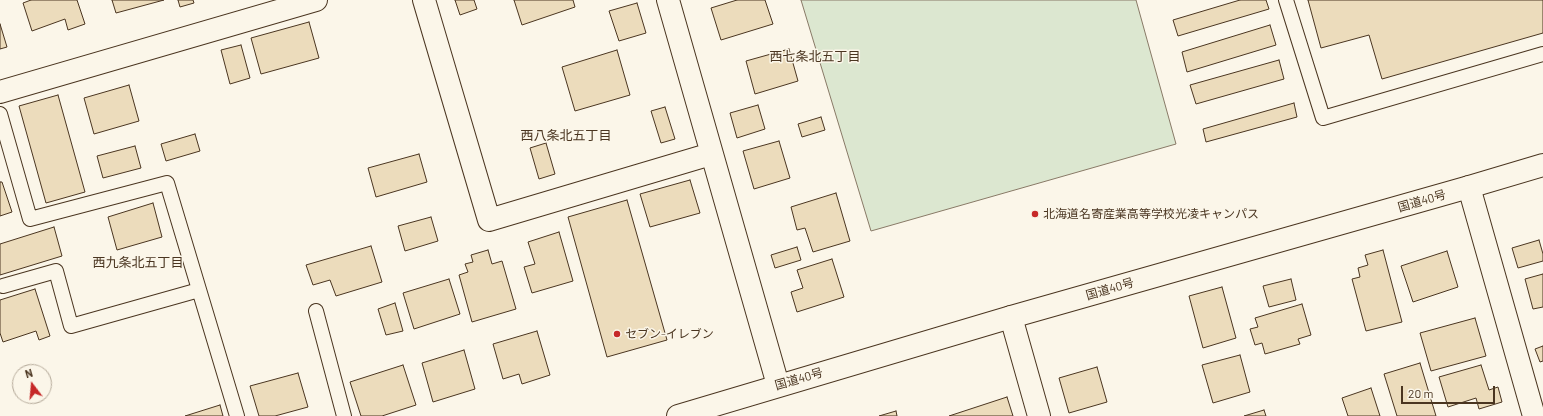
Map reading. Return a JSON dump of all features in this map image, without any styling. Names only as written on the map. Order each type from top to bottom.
[{"type":"main road","points":[[0,92],[289,4],[316,0]]},
{"type":"main road","points":[[424,0],[489,220],[711,154]]},
{"type":"main road","points":[[668,0],[778,385]]},
{"type":"main road","name":"国道40号","points":[[678,416],[778,385],[1011,317],[1543,165]]},
{"type":"main road","points":[[1468,187],[1534,416]]},
{"type":"main road","points":[[1011,317],[1039,416]]},
{"type":"lane","points":[[1286,0],[1323,118],[1543,54]]},
{"type":"lane","points":[[0,114],[30,219],[167,183],[236,416]]},
{"type":"lane","points":[[3,286],[56,271],[71,326],[199,290]]},
{"type":"lane","points":[[316,311],[344,416]]},
{"type":"green space","points":[[801,0],[1136,0],[1176,144],[871,231]]},
{"type":"building","points":[[31,0],[77,0],[85,24],[68,30],[65,19],[32,31],[23,3]]},
{"type":"building","points":[[112,0],[164,0],[116,13]]},
{"type":"building","points":[[178,0],[193,0],[194,3],[180,7]]},
{"type":"building","points":[[455,0],[474,0],[477,9],[460,15]]},
{"type":"building","points":[[514,0],[573,0],[575,7],[522,25]]},
{"type":"building","points":[[737,0],[765,0],[773,24],[721,40],[711,8]]},
{"type":"building","points":[[1240,0],[1266,0],[1269,9],[1178,36],[1173,20]]},
{"type":"building","points":[[1308,0],[1543,0],[1543,33],[1382,79],[1369,35],[1321,48]]},
{"type":"building","points":[[637,3],[646,33],[619,41],[609,11]]},
{"type":"building","points":[[309,22],[319,58],[261,74],[251,38]]},
{"type":"building","points":[[0,24],[7,47],[0,49]]},
{"type":"building","points":[[1270,25],[1276,45],[1187,72],[1182,52]]},
{"type":"building","points":[[241,45],[250,78],[230,84],[221,50]]},
{"type":"building","points":[[789,49],[798,81],[755,94],[746,61]]},
{"type":"building","points":[[617,50],[630,95],[575,111],[562,67]]},
{"type":"building","points":[[1279,60],[1284,79],[1196,104],[1190,85]]},
{"type":"building","points":[[129,85],[139,121],[94,134],[84,98]]},
{"type":"building","points":[[58,95],[85,192],[46,203],[19,106]]},
{"type":"building","points":[[1294,103],[1297,117],[1206,142],[1203,129]]},
{"type":"building","points":[[758,105],[765,129],[737,138],[730,113]]},
{"type":"building","points":[[665,107],[675,139],[661,143],[651,111]]},
{"type":"building","points":[[821,117],[825,130],[802,137],[798,124]]},
{"type":"building","points":[[195,134],[200,151],[166,161],[161,144]]},
{"type":"building","points":[[779,141],[790,178],[754,189],[743,151]]},
{"type":"building","points":[[546,143],[555,174],[539,179],[530,148]]},
{"type":"building","points":[[135,146],[141,168],[103,178],[97,156]]},
{"type":"building","points":[[419,154],[427,182],[376,197],[368,168]]},
{"type":"building","points":[[690,180],[700,213],[650,227],[640,194]]},
{"type":"building","points":[[0,182],[2,182],[12,212],[0,216]]},
{"type":"building","points":[[836,193],[850,241],[813,252],[805,228],[797,230],[791,207]]},
{"type":"building","points":[[627,200],[667,340],[607,357],[568,217]]},
{"type":"building","points":[[153,203],[162,237],[117,250],[108,217]]},
{"type":"building","points":[[431,217],[438,241],[405,251],[398,226]]},
{"type":"building","points":[[54,227],[62,256],[0,275],[0,244]]},
{"type":"building","points":[[559,232],[573,281],[532,293],[524,267],[535,264],[528,242]]},
{"type":"building","points":[[1539,240],[1543,254],[1543,261],[1518,268],[1512,248]]},
{"type":"building","points":[[371,246],[382,282],[336,296],[330,280],[313,285],[306,265]]},
{"type":"building","points":[[797,247],[801,260],[775,268],[771,255]]},
{"type":"building","points":[[488,250],[492,264],[502,261],[516,309],[472,322],[459,275],[468,272],[465,264],[473,262],[471,255]]},
{"type":"building","points":[[1383,250],[1402,322],[1366,331],[1352,279],[1360,277],[1358,268],[1368,265],[1365,255]]},
{"type":"building","points":[[1447,251],[1458,287],[1413,302],[1401,266]]},
{"type":"building","points":[[832,259],[844,297],[797,312],[791,292],[803,288],[797,270]]},
{"type":"building","points":[[1543,274],[1543,307],[1533,309],[1525,279]]},
{"type":"building","points":[[449,279],[460,314],[414,329],[403,293]]},
{"type":"building","points":[[1291,279],[1296,300],[1269,307],[1263,286]]},
{"type":"building","points":[[1222,287],[1236,338],[1203,348],[1189,296]]},
{"type":"building","points":[[35,289],[50,336],[39,340],[36,331],[3,342],[0,333],[0,300]]},
{"type":"building","points":[[395,303],[403,331],[386,335],[378,309]]},
{"type":"building","points":[[1302,304],[1311,335],[1298,339],[1300,344],[1265,354],[1262,343],[1255,345],[1250,329],[1258,327],[1255,318]]},
{"type":"building","points":[[1475,318],[1486,356],[1431,371],[1420,333]]},
{"type":"building","points":[[537,331],[550,375],[522,384],[519,374],[503,379],[493,344]]},
{"type":"building","points":[[1543,346],[1543,361],[1540,362],[1535,349]]},
{"type":"building","points":[[464,350],[475,389],[433,402],[422,363]]},
{"type":"building","points":[[1240,355],[1250,392],[1213,403],[1202,365]]},
{"type":"building","points":[[1420,363],[1436,416],[1397,416],[1384,374]]},
{"type":"building","points":[[403,365],[416,405],[382,416],[361,416],[350,382]]},
{"type":"building","points":[[1481,365],[1489,390],[1498,387],[1502,402],[1479,409],[1476,398],[1448,407],[1439,377]]},
{"type":"building","points":[[1097,367],[1107,402],[1069,413],[1059,378]]},
{"type":"building","points":[[298,373],[308,407],[275,416],[259,416],[250,386]]},
{"type":"building","points":[[1371,388],[1380,416],[1348,416],[1342,398]]},
{"type":"building","points":[[1007,397],[1013,416],[949,416]]},
{"type":"building","points":[[220,405],[223,416],[185,416]]},
{"type":"building","points":[[1264,410],[1266,416],[1244,416]]},
{"type":"building","points":[[896,411],[897,416],[879,416]]},
{"type":"place","name":"北海道名寄産業高等学校光凌キャンパス","points":[[1035,214]]},
{"type":"place","name":"セブン-イレブン","points":[[617,334]]},
{"type":"district","name":"西七条北五丁目","points":[[815,57]]},
{"type":"district","name":"西八条北五丁目","points":[[566,136]]},
{"type":"district","name":"西九条北五丁目","points":[[138,263]]}]
